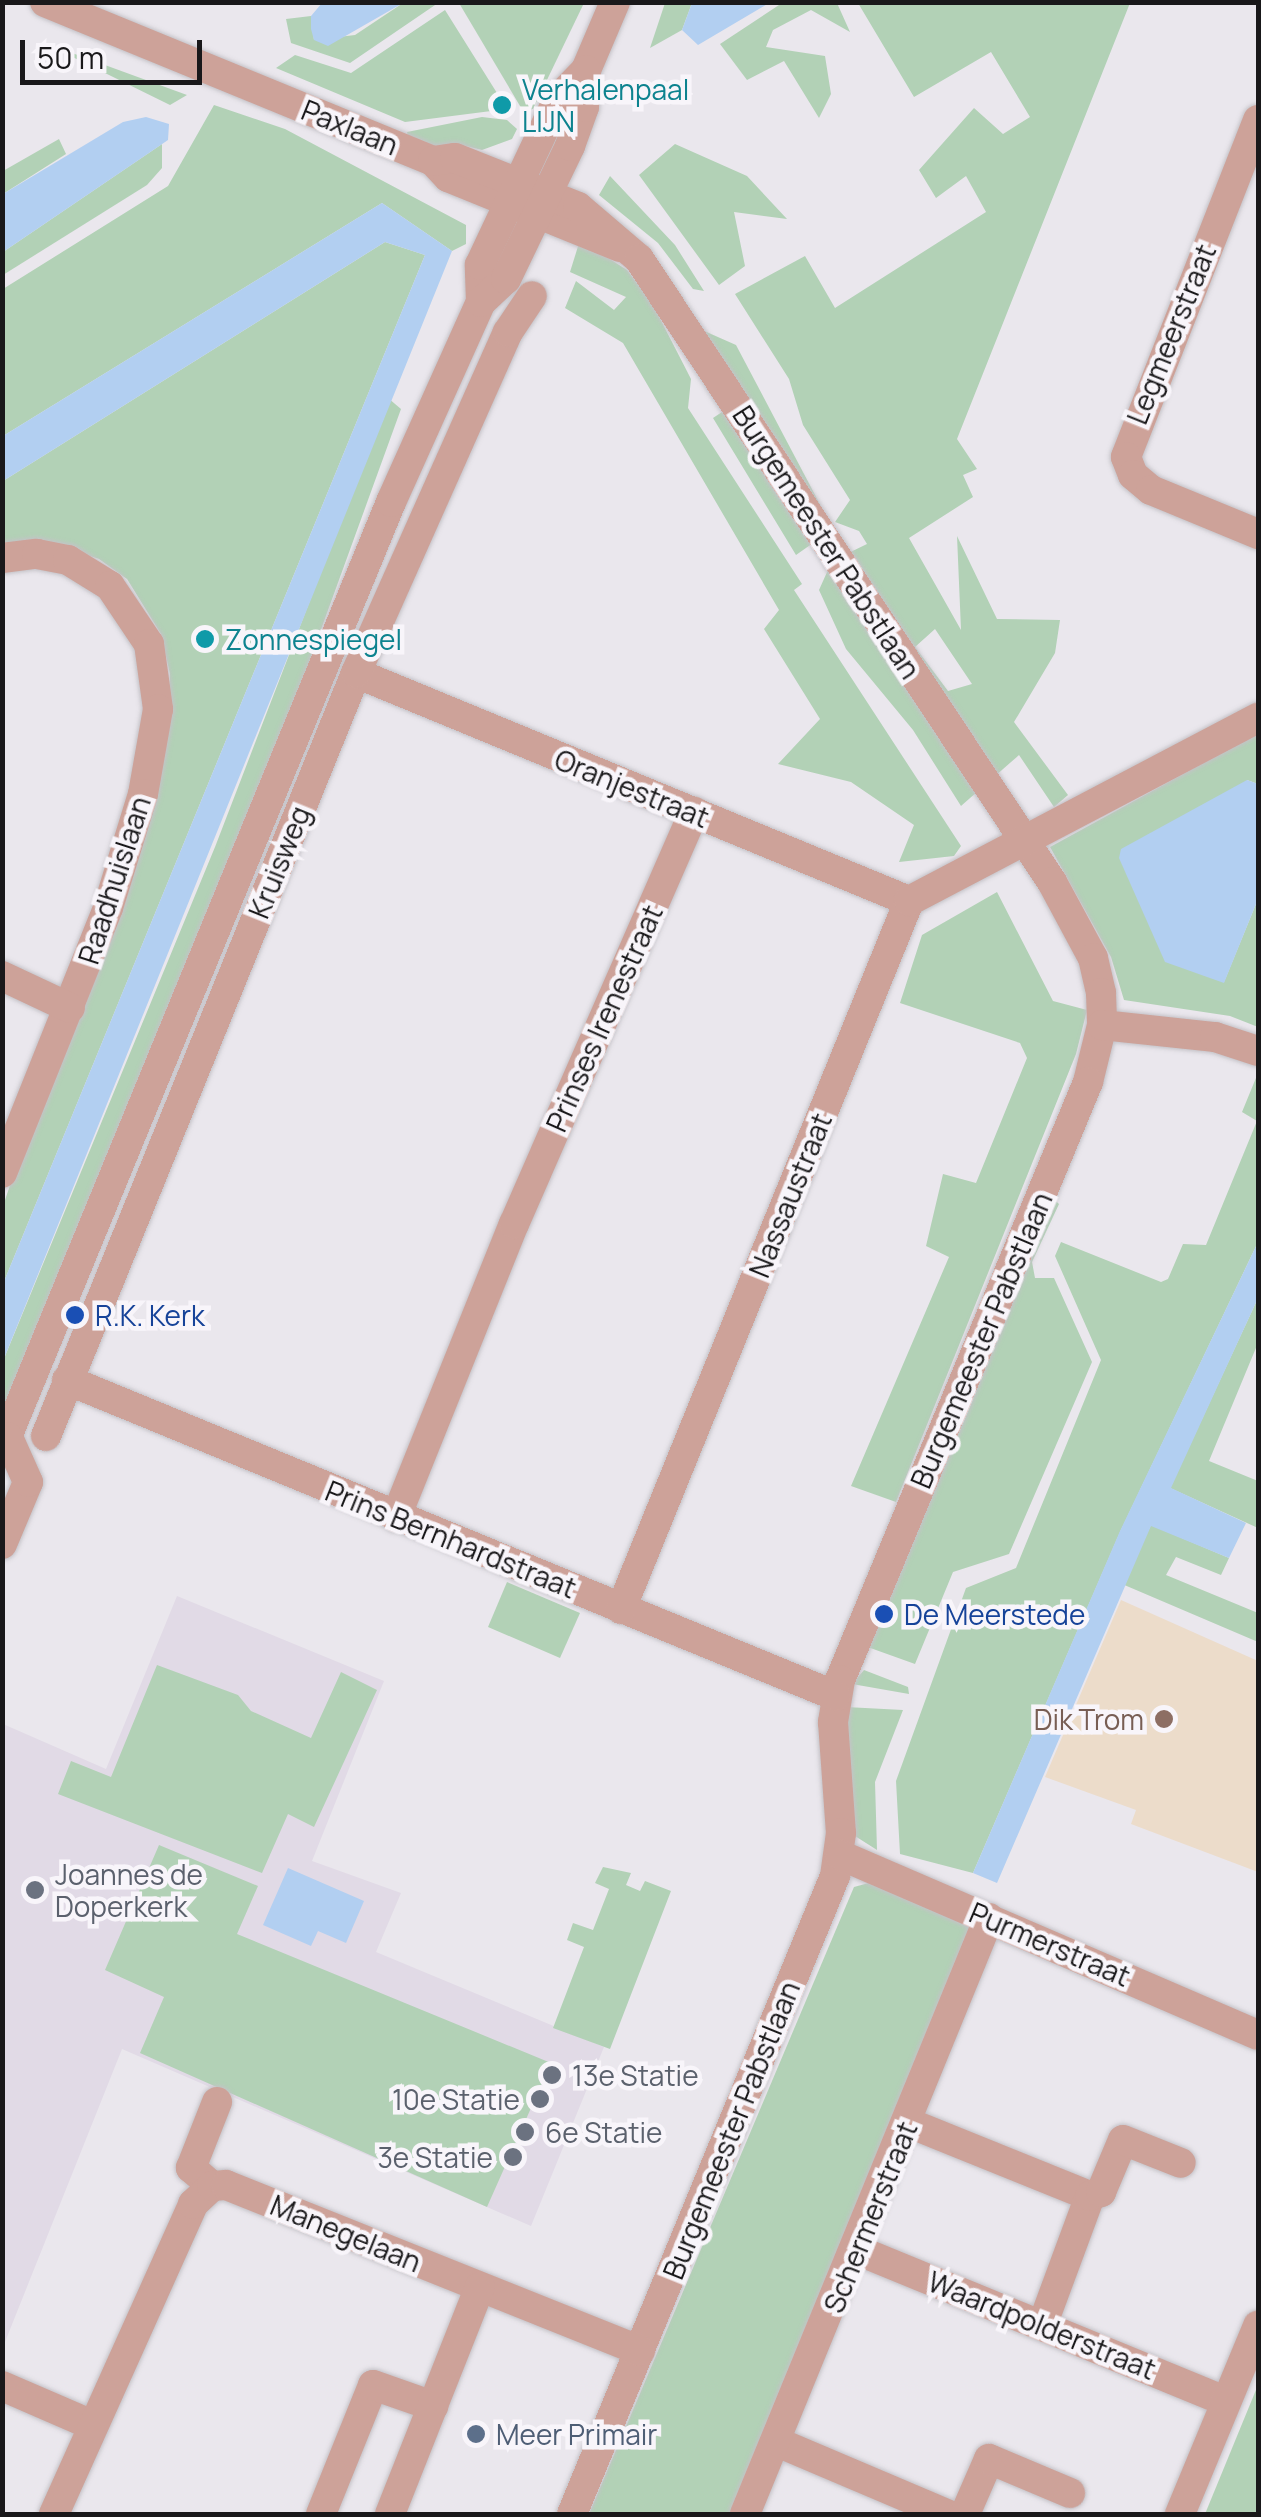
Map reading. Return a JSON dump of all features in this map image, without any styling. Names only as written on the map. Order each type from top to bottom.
[{"type":"street","name":"Kruisweg","points":[[2,1544],[28,1482],[5,1443],[391,502],[481,302],[506,278],[584,107],[586,70],[615,2]]},
{"type":"street","name":"Paxlaan","points":[[46,3],[433,161],[455,158],[542,205]]},
{"type":"street","name":"Kruisweg","points":[[481,302],[480,265],[558,99],[586,70]]},
{"type":"street","name":"Legmeerstraat","points":[[1258,120],[1126,458],[1151,490],[1258,534]]},
{"type":"street","name":"Burgemeester Pabstlaan","points":[[542,205],[626,248],[639,259],[1023,841],[1093,958],[1102,1025],[1080,1100],[836,1696],[840,1855],[572,2514]]},
{"type":"street","name":"Kruisweg","points":[[46,1436],[356,673],[508,332],[532,296]]},
{"type":"street","name":"Raadhuislaan","points":[[2,558],[37,554],[68,560],[110,586],[149,644],[158,709],[130,841],[70,1008],[2,1174]]},
{"type":"street","name":"Oranjestraat","points":[[356,673],[909,901]]},
{"type":"street","points":[[909,901],[1258,718]]},
{"type":"street","name":"Prinses Irenestraat","points":[[396,1517],[514,1224],[694,812]]},
{"type":"street","name":"Nassaustraat","points":[[621,1609],[909,901]]},
{"type":"street","points":[[2,976],[70,1008]]},
{"type":"street","points":[[1102,1025],[1215,1037],[1258,1051]]},
{"type":"street","name":"Prins Bernhardstraat","points":[[67,1380],[836,1696]]},
{"type":"street","name":"Purmerstraat","points":[[840,1855],[1258,2035]]},
{"type":"street","name":"Schermerstraat","points":[[745,2514],[857,2250],[988,1918]]},
{"type":"street","points":[[54,2514],[90,2424],[108,2402],[193,2204],[212,2186],[190,2168],[217,2102]]},
{"type":"street","points":[[908,2123],[1090,2196],[1101,2192],[1123,2140],[1180,2162]]},
{"type":"street","name":"Manegelaan","points":[[212,2186],[226,2184],[640,2351]]},
{"type":"street","points":[[1043,2323],[1090,2196]]},
{"type":"street","name":"Waardpolderstraat","points":[[857,2250],[1043,2323],[1225,2401]]},
{"type":"street","points":[[390,2514],[480,2287]]},
{"type":"street","points":[[1180,2514],[1258,2326]]},
{"type":"street","points":[[321,2514],[374,2385],[433,2406]]},
{"type":"street","points":[[2,2386],[90,2424]]},
{"type":"street","points":[[777,2442],[947,2514]]},
{"type":"street","points":[[965,2514],[989,2460],[1070,2493]]},
{"type":"shaded area","points":[[177,1596],[384,1681],[312,1861],[401,1893],[376,1952],[604,2047],[531,2226],[122,2049],[3,2347],[3,1724],[106,1769]]},
{"type":"shaded area","name":"Dik Trom","points":[[1121,1600],[1258,1661],[1258,1872],[1131,1824],[1136,1810],[1045,1777]]},
{"type":"green space","points":[[403,3],[438,3],[350,63],[291,43],[286,19],[311,16],[314,40],[355,35]]},
{"type":"green space","points":[[459,3],[584,3],[533,109],[523,111]]},
{"type":"green space","points":[[665,3],[692,3],[682,30],[650,48]]},
{"type":"green space","points":[[782,3],[837,3],[850,32],[811,10],[773,30],[766,47],[825,56],[831,94],[819,118],[784,61],[747,80],[720,44]]},
{"type":"green space","points":[[858,3],[1130,3],[957,439],[977,469],[963,475],[973,497],[909,538],[961,630],[957,536],[997,619],[1060,620],[1055,653],[1014,722],[1068,795],[1054,807],[1019,755],[961,806],[913,730],[846,649],[819,590],[832,561],[867,544],[859,531],[835,522],[850,500],[803,425],[789,379],[735,294],[805,256],[835,308],[986,212],[966,176],[936,198],[919,170],[974,108],[1003,134],[1030,117],[991,52],[914,97]],"holes":[[[935,629],[972,684],[948,691],[915,647]]]},
{"type":"green space","points":[[445,10],[507,109],[405,122],[276,68],[295,55],[351,73]]},
{"type":"green space","points":[[42,42],[187,95],[170,105]]},
{"type":"green space","points":[[214,105],[285,129],[466,225],[466,244],[452,251],[382,203],[3,436],[3,289],[168,186]]},
{"type":"green space","points":[[482,117],[507,120],[517,129],[512,139],[482,150],[458,144],[428,151],[409,142],[407,132]]},
{"type":"green space","points":[[59,139],[66,154],[3,194],[3,171]]},
{"type":"green space","points":[[162,144],[162,168],[147,185],[3,275],[3,252]]},
{"type":"green space","points":[[675,144],[747,176],[787,219],[734,212],[745,266],[719,285],[639,175]]},
{"type":"green space","points":[[610,176],[675,245],[704,291],[693,289],[658,243],[599,195]]},
{"type":"green space","points":[[580,240],[627,270],[652,303],[691,379],[688,408],[802,584],[794,590],[961,846],[954,856],[899,862],[914,825],[851,782],[778,764],[820,719],[764,629],[779,610],[623,343],[565,308],[576,281],[614,310],[626,297],[570,272]]},
{"type":"green space","points":[[385,242],[425,255],[3,1284],[3,1206],[169,714],[170,674],[161,634],[127,579],[99,559],[52,543],[3,544],[3,481]]},
{"type":"green space","points":[[702,330],[736,345],[833,529],[796,555],[713,418],[722,412],[752,439]]},
{"type":"green space","points":[[388,398],[401,409],[302,682],[3,1415],[3,1361],[215,847]]},
{"type":"green space","points":[[1258,733],[1258,784],[1247,780],[1224,982],[1258,899],[1258,1027],[1230,1016],[1124,1000],[1111,957],[1050,847]]},
{"type":"green space","points":[[997,892],[1053,1001],[1087,1010],[1076,1054],[896,1502],[851,1486],[949,1257],[926,1246],[943,1174],[976,1183],[1027,1058],[1020,1043],[900,1003],[922,935]]},
{"type":"green space","points":[[1258,1073],[1258,1242],[1120,1532],[973,1873],[900,1854],[896,1781],[966,1588],[1016,1568],[1101,1360],[1055,1256],[1061,1242],[1161,1282],[1168,1279],[1183,1244],[1206,1245],[1257,1121],[1242,1112]]},
{"type":"green space","points":[[1049,1195],[1059,1204],[1032,1262],[1035,1278],[1054,1278],[1092,1362],[1009,1554],[953,1572],[915,1664],[862,1645]]},
{"type":"green space","points":[[1258,1298],[1258,1343],[1209,1461],[1258,1481],[1258,1528],[1170,1488]]},
{"type":"green space","points":[[1151,1525],[1229,1558],[1221,1575],[1176,1557],[1166,1575],[1258,1613],[1258,1642],[1122,1584]]},
{"type":"green space","points":[[507,1582],[580,1613],[560,1658],[488,1627]]},
{"type":"green space","points":[[157,1665],[238,1695],[251,1711],[311,1738],[341,1672],[377,1690],[314,1827],[288,1814],[262,1873],[58,1794],[71,1761],[111,1777]]},
{"type":"green space","points":[[864,1670],[908,1687],[909,1694],[852,1684]]},
{"type":"green space","points":[[846,1707],[903,1710],[875,1782],[877,1850],[855,1836]]},
{"type":"green space","points":[[159,1845],[258,1886],[237,1934],[551,2063],[487,2207],[140,2053],[164,1997],[105,1970]]},
{"type":"green space","points":[[603,1867],[631,1873],[626,1885],[640,1891],[645,1881],[671,1891],[610,2049],[553,2028],[584,1947],[567,1940],[573,1923],[593,1930],[609,1889],[595,1883]]},
{"type":"green space","points":[[876,1881],[978,1925],[734,2514],[589,2514],[854,1887]]},
{"type":"green space","points":[[1258,2385],[1258,2514],[1205,2514]]},
{"type":"water","points":[[322,2],[403,3],[328,46],[314,40],[311,29],[311,16]]},
{"type":"water","points":[[692,2],[769,3],[698,45],[682,30]]},
{"type":"water","points":[[146,117],[169,124],[168,140],[3,252],[3,194],[123,122]]},
{"type":"water","points":[[382,203],[452,251],[3,1361],[3,1284],[425,255],[385,242],[3,481],[3,436]]},
{"type":"water","points":[[1247,780],[1258,784],[1258,899],[1224,983],[1165,962],[1119,858],[1121,849]]},
{"type":"water","points":[[1258,1242],[1258,1298],[1171,1488],[1246,1523],[1229,1558],[1151,1526],[997,1883],[973,1873],[1120,1531]]},
{"type":"water","points":[[288,1868],[364,1901],[346,1943],[318,1931],[311,1946],[263,1925]]},
{"type":"place","name":"Verhalenpaal LIJN","points":[[502,105]]},
{"type":"place","name":"Zonnespiegel","points":[[205,639]]},
{"type":"place","name":"R.K. Kerk","points":[[75,1315]]},
{"type":"place","name":"De Meerstede","points":[[884,1614]]},
{"type":"place","name":"Dik Trom","points":[[1164,1719]]},
{"type":"place","name":"Joannes de Doperkerk","points":[[35,1890]]},
{"type":"place","name":"13e Statie","points":[[552,2075]]},
{"type":"place","name":"10e Statie","points":[[540,2099]]},
{"type":"place","name":"6e Statie","points":[[525,2132]]},
{"type":"place","name":"3e Statie","points":[[513,2157]]},
{"type":"place","name":"Meer Primair","points":[[476,2434]]}]
